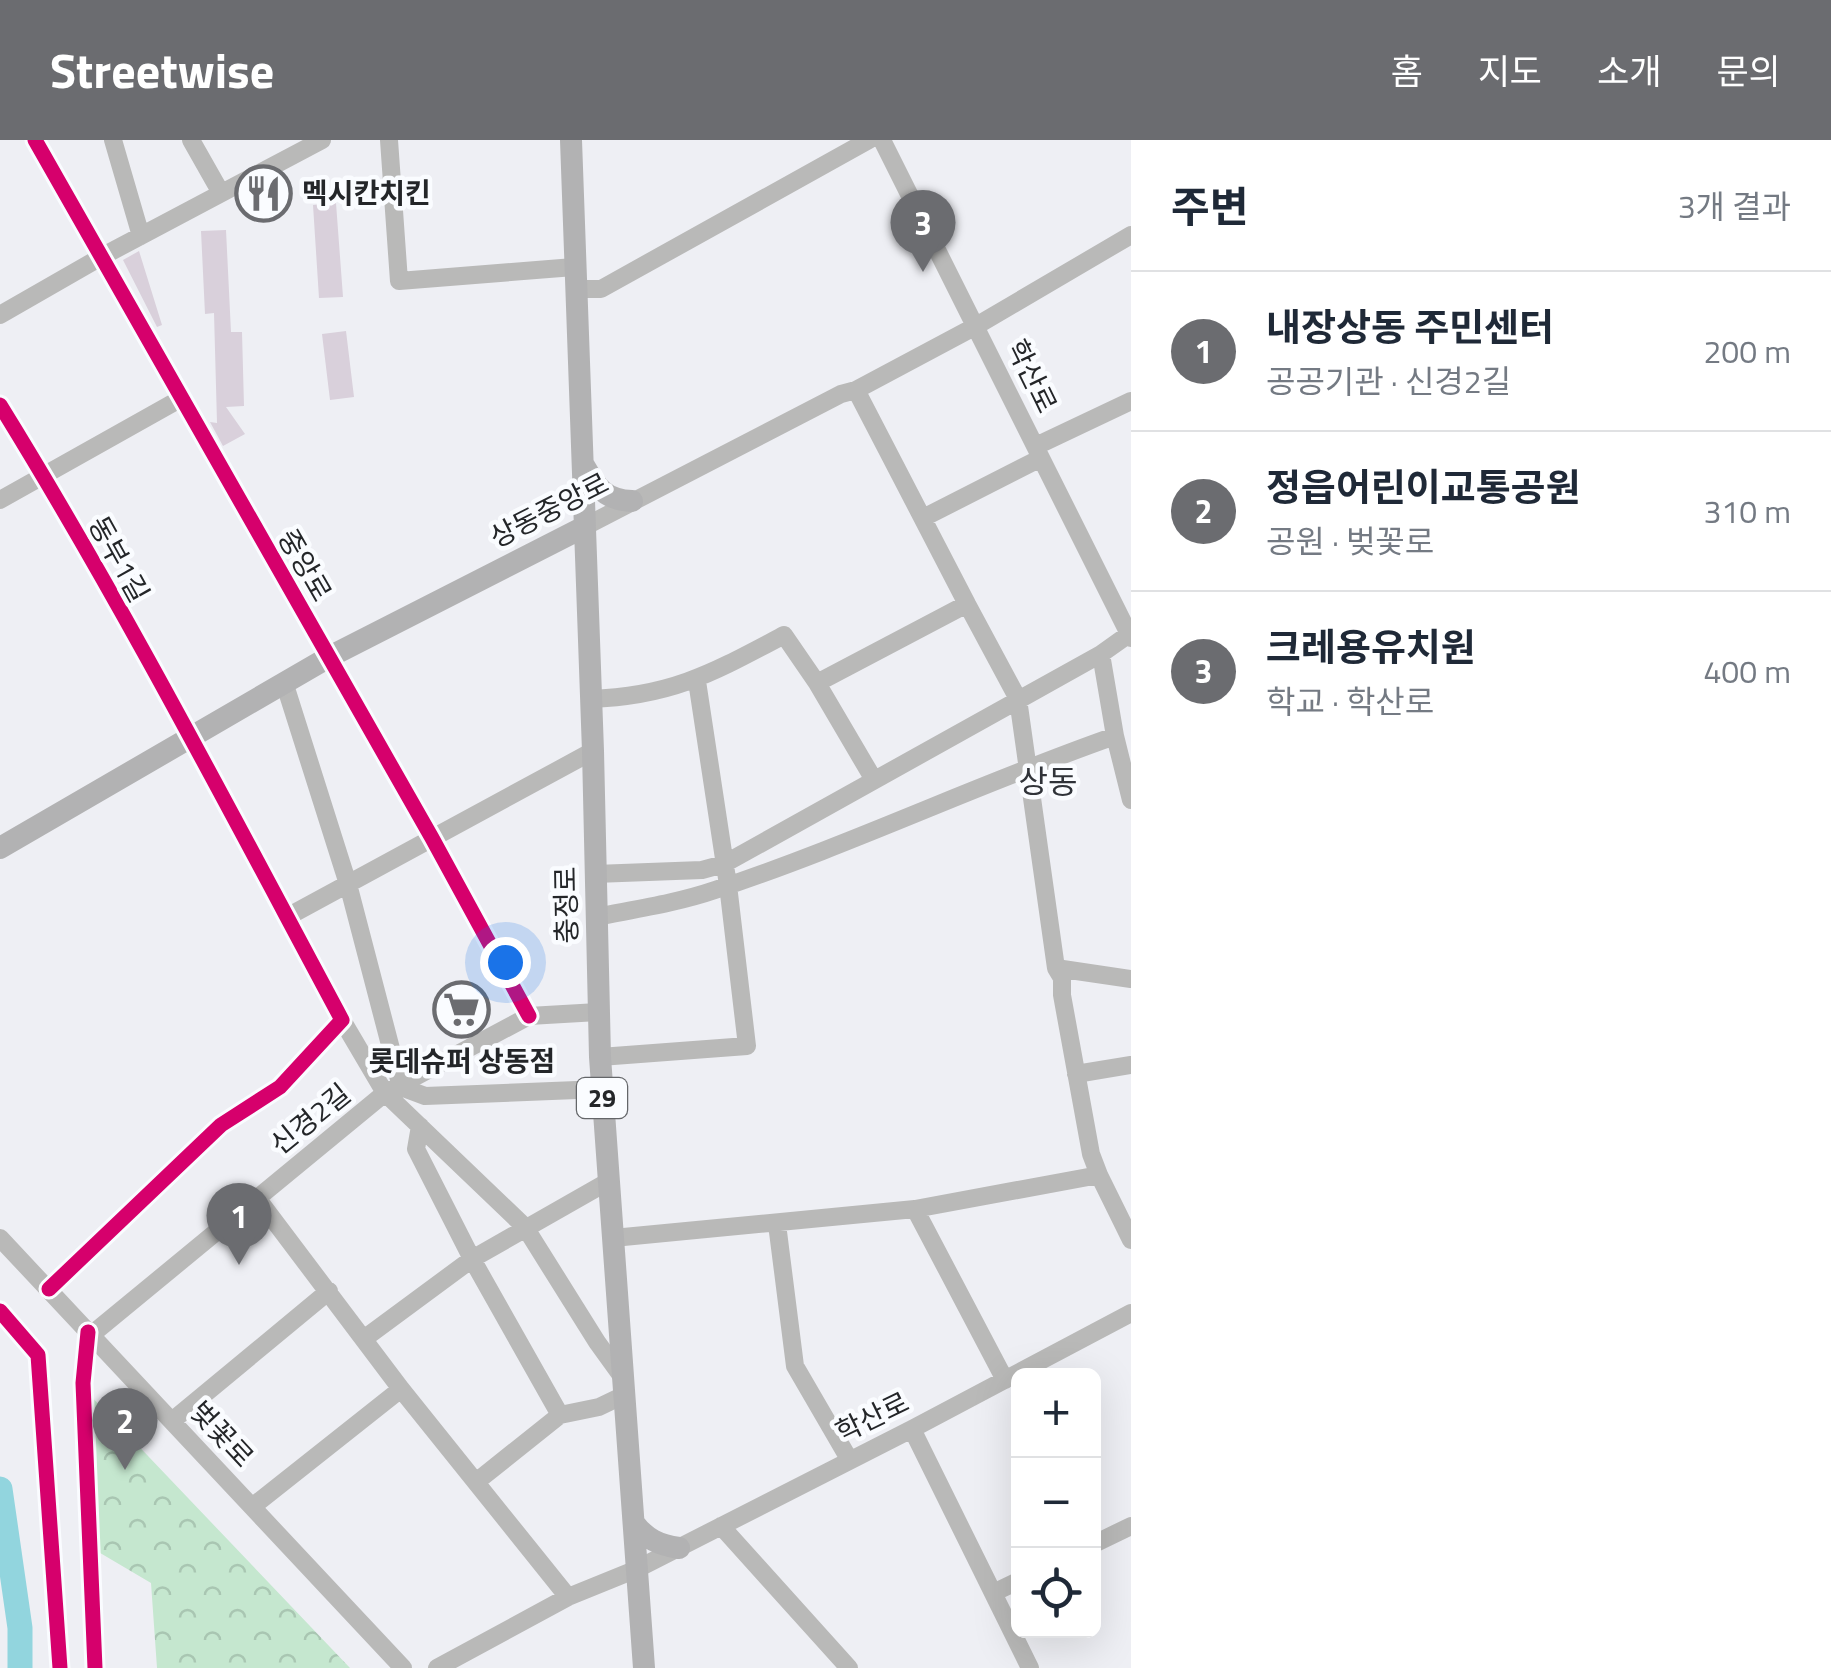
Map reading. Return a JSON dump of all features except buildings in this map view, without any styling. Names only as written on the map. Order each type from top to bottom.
[{"type":"main road","name":"충정로","points":[[571,140],[600,1058],[644,1668]]},
{"type":"main road","points":[[581,460],[605,495],[632,502]]},
{"type":"main road","name":"상동중앙로","points":[[0,848],[329,657],[584,526]]},
{"type":"main road","points":[[634,1524],[655,1542],[678,1548]]},
{"type":"street","name":"중앙로","points":[[35,140],[432,838],[528,1016]]},
{"type":"street","points":[[112,140],[142,236]]},
{"type":"street","points":[[191,140],[220,194]]},
{"type":"street","points":[[0,314],[322,140]]},
{"type":"street","points":[[390,140],[400,281],[574,278],[601,289],[870,140]]},
{"type":"street","name":"학산로","points":[[882,140],[1130,636]]},
{"type":"street","name":"상동중앙로","points":[[584,526],[841,394],[856,390],[976,326],[1131,235]]},
{"type":"street","points":[[856,390],[1018,699],[1056,968],[1062,978],[1091,1154],[1131,1240]]},
{"type":"street","points":[[0,500],[180,400]]},
{"type":"street","points":[[922,518],[1131,401]]},
{"type":"street","name":"동부1길","points":[[0,405],[192,739],[342,1020],[420,1126],[525,1227],[624,1386]]},
{"type":"street","points":[[816,682],[967,604]]},
{"type":"street","points":[[590,698],[631,697],[697,681],[784,635],[874,780]]},
{"type":"street","points":[[595,874],[702,870],[724,864],[1130,636]]},
{"type":"street","points":[[1101,654],[1131,800]]},
{"type":"street","points":[[600,1058],[747,1046],[728,885],[697,681]]},
{"type":"street","points":[[284,686],[348,884],[393,1090],[425,1096],[602,1089]]},
{"type":"street","points":[[596,917],[728,885],[946,804],[1027,766],[1115,736]]},
{"type":"street","points":[[287,917],[593,751]]},
{"type":"street","points":[[1056,968],[1131,979]]},
{"type":"street","name":"신경2길","points":[[91,1335],[393,1090],[528,1016],[598,1012]]},
{"type":"street","points":[[49,1289],[220,1125],[280,1087],[342,1020]]},
{"type":"street","points":[[1076,1074],[1131,1065]]},
{"type":"street","points":[[420,1126],[416,1149],[560,1415]]},
{"type":"street","points":[[613,1238],[915,1210],[1099,1175]]},
{"type":"street","points":[[365,1338],[472,1258],[608,1182]]},
{"type":"street","points":[[257,1198],[401,1389],[568,1597]]},
{"type":"street","points":[[915,1210],[1005,1380]]},
{"type":"street","points":[[777,1224],[795,1366],[849,1459]]},
{"type":"street","name":"벚꽃로","points":[[0,1238],[403,1668]]},
{"type":"street","points":[[172,1422],[329,1292]]},
{"type":"street","name":"학산로","points":[[437,1668],[568,1597],[637,1569],[1131,1313]]},
{"type":"street","points":[[476,1482],[560,1415],[599,1407],[624,1386]]},
{"type":"street","points":[[252,1507],[401,1389]]},
{"type":"street","points":[[912,1429],[1030,1668]]},
{"type":"street","points":[[721,1526],[848,1668]]},
{"type":"street","points":[[1101,1541],[1131,1526]]},
{"type":"street","points":[[994,1593],[1011,1584]]},
{"type":"green space","points":[[88,1393],[350,1668],[157,1668],[151,1583],[90,1547]]},
{"type":"waterway","points":[[0,1489],[20,1628],[20,1668]]},
{"type":"cycle path","points":[[35,140],[529,1016]]},
{"type":"cycle path","points":[[0,405],[133,632],[342,1020],[280,1087],[221,1125],[49,1289]]},
{"type":"cycle path","points":[[0,1311],[38,1355],[60,1668]]},
{"type":"cycle path","points":[[88,1332],[83,1383],[95,1668]]},
{"type":"place","name":"멕시칸치킨","points":[[263,193]]},
{"type":"place","name":"크레용유치원","points":[[923,272]]},
{"type":"place","name":"롯데슈퍼 상동점","points":[[462,1010]]},
{"type":"place","name":"내장상동 주민센터","points":[[239,1265]]},
{"type":"place","name":"정읍어린이교통공원","points":[[125,1470]]},
{"type":"district","name":"상동","points":[[1048,782]]}]
